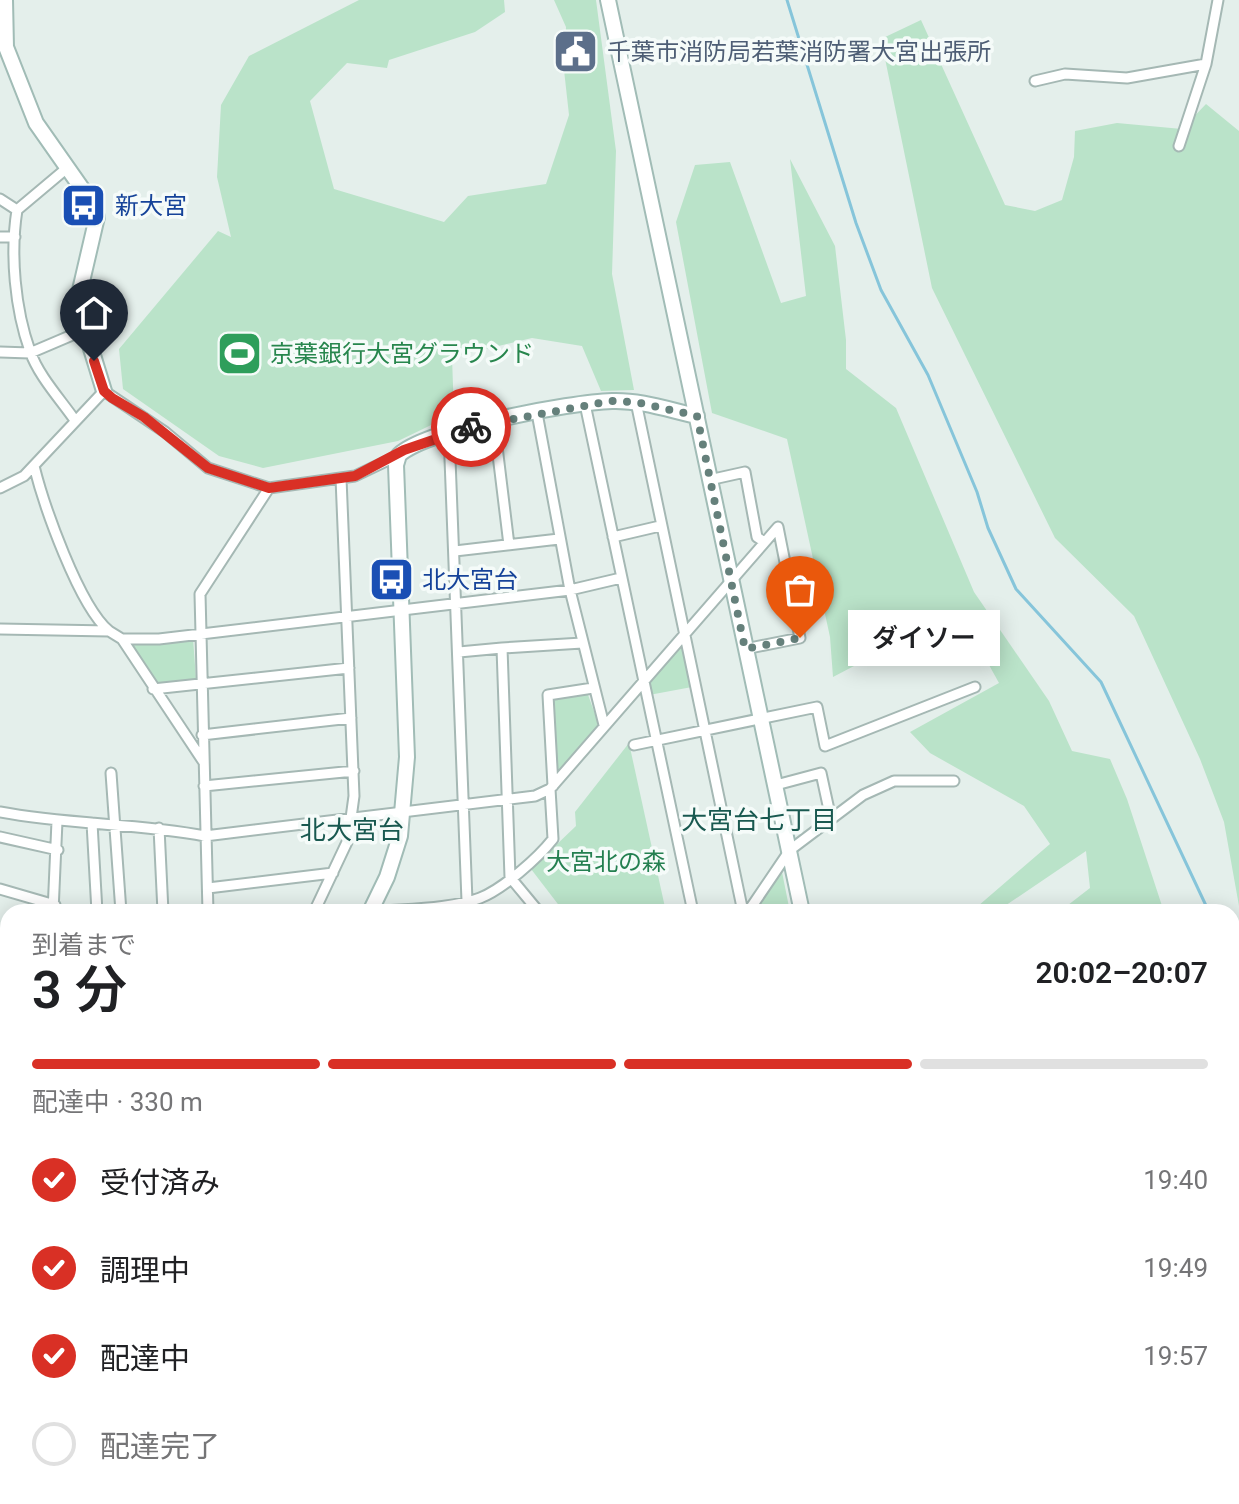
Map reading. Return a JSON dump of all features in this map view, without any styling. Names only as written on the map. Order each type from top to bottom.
[{"type":"street","points":[[5,0],[4,31],[9,57],[44,139],[90,200],[97,217],[77,303],[104,391],[155,424],[208,468],[269,488],[341,478],[449,433],[585,404],[636,402],[697,416]]},
{"type":"street","points":[[608,0],[800,904]]},
{"type":"street","points":[[1179,146],[1206,64],[1218,0]]},
{"type":"street","points":[[1035,81],[1065,74],[1127,78],[1206,64]]},
{"type":"street","points":[[67,168],[17,210],[16,285],[30,353],[74,419]]},
{"type":"street","points":[[0,199],[17,210]]},
{"type":"street","points":[[0,237],[15,237]]},
{"type":"street","points":[[0,352],[30,353],[84,330]]},
{"type":"street","points":[[0,488],[24,476],[74,419],[104,391]]},
{"type":"street","points":[[636,402],[703,731],[744,904]]},
{"type":"street","points":[[585,404],[691,904]]},
{"type":"street","points":[[537,413],[559,539],[604,725]]},
{"type":"street","points":[[494,422],[509,545]]},
{"type":"street","points":[[449,433],[467,901]]},
{"type":"street","points":[[375,904],[395,855],[407,757],[404,609],[396,465],[399,455]]},
{"type":"street","points":[[34,466],[73,577],[96,620],[122,639],[203,761]]},
{"type":"street","points":[[709,480],[745,472],[757,537],[763,541]]},
{"type":"street","points":[[318,904],[348,840],[354,771],[341,478]]},
{"type":"street","points":[[208,904],[200,594],[269,488]]},
{"type":"street","points":[[613,537],[660,526]]},
{"type":"street","points":[[0,812],[57,821],[159,828],[205,836],[509,802],[552,787],[778,527],[800,638],[745,649]]},
{"type":"street","points":[[455,551],[559,539]]},
{"type":"street","points":[[122,639],[199,634],[570,590],[621,578]]},
{"type":"street","points":[[0,629],[109,631]]},
{"type":"street","points":[[459,652],[582,643]]},
{"type":"street","points":[[502,648],[510,877],[530,904]]},
{"type":"street","points":[[153,689],[349,668]]},
{"type":"street","points":[[634,745],[817,707],[825,746],[975,687]]},
{"type":"street","points":[[446,904],[490,893],[541,855],[553,839],[548,695],[593,688]]},
{"type":"street","points":[[202,735],[351,718]]},
{"type":"street","points":[[204,786],[354,771]]},
{"type":"street","points":[[111,773],[120,904]]},
{"type":"street","points":[[776,785],[821,773],[831,819]]},
{"type":"street","points":[[752,904],[790,850],[886,782],[954,781]]},
{"type":"street","points":[[54,904],[57,821]]},
{"type":"street","points":[[92,823],[97,904]]},
{"type":"street","points":[[159,828],[163,904]]},
{"type":"street","points":[[0,837],[58,850]]},
{"type":"street","points":[[208,888],[333,873]]},
{"type":"street","points":[[0,889],[43,904]]},
{"type":"green space","points":[[359,0],[504,0],[505,12],[475,32],[389,60],[387,68],[347,63],[310,101],[334,189],[444,222],[468,196],[546,184],[569,115],[564,70],[566,27],[554,0],[596,0],[616,151],[612,274],[634,390],[601,391],[582,346],[532,338],[452,357],[454,414],[398,441],[263,468],[219,456],[123,389],[119,349],[218,231],[231,237],[217,177],[221,105],[249,56]]},
{"type":"green space","points":[[921,20],[1005,205],[1035,211],[1062,200],[1074,157],[1075,131],[1117,123],[1182,129],[1206,104],[1239,131],[1239,904],[1224,822],[1200,759],[1134,616],[1055,538],[932,288],[881,39]]},
{"type":"green space","points":[[790,159],[835,246],[846,340],[846,369],[896,408],[974,592],[1049,701],[1072,751],[1110,759],[1127,799],[1161,904],[1069,904],[1090,888],[1086,851],[1008,904],[980,904],[1050,844],[1024,806],[930,753],[910,732],[999,683],[959,611],[833,677],[830,637],[787,439],[712,413],[676,222],[695,165],[730,162],[781,303],[806,296]]},
{"type":"green space","points":[[193,638],[196,679],[155,687],[125,641]]},
{"type":"green space","points":[[679,645],[684,646],[692,687],[649,695],[646,683]]},
{"type":"green space","points":[[587,692],[599,725],[558,774],[554,773],[551,699]]},
{"type":"green space","name":"大宮北の森","points":[[629,743],[664,904],[558,904],[531,869],[576,826],[575,812]]},
{"type":"green space","points":[[782,872],[788,904],[760,904]]},
{"type":"waterway","points":[[787,0],[856,223],[881,290],[928,375],[977,492],[988,528],[1016,589],[1101,682],[1205,904]]},
{"type":"way so far","points":[[471,427],[611,401],[636,402],[697,416],[745,649],[800,638]]},
{"type":"place","name":"千葉市消防局若葉消防署大宮出張所","points":[[576,52]]},
{"type":"place","name":"新大宮","points":[[84,206]]},
{"type":"place","name":"京葉銀行大宮グラウンド","points":[[239,354]]},
{"type":"place","name":"北大宮台","points":[[391,580]]},
{"type":"place","name":"ダイソー","points":[[800,638]]},
{"type":"district","name":"大宮台七丁目","points":[[759,820]]},
{"type":"district","name":"北大宮台","points":[[352,830]]},
{"type":"route","points":[[94,361],[104,391],[165,432],[199,462],[208,468],[269,488],[355,476],[404,450],[471,427]]}]
